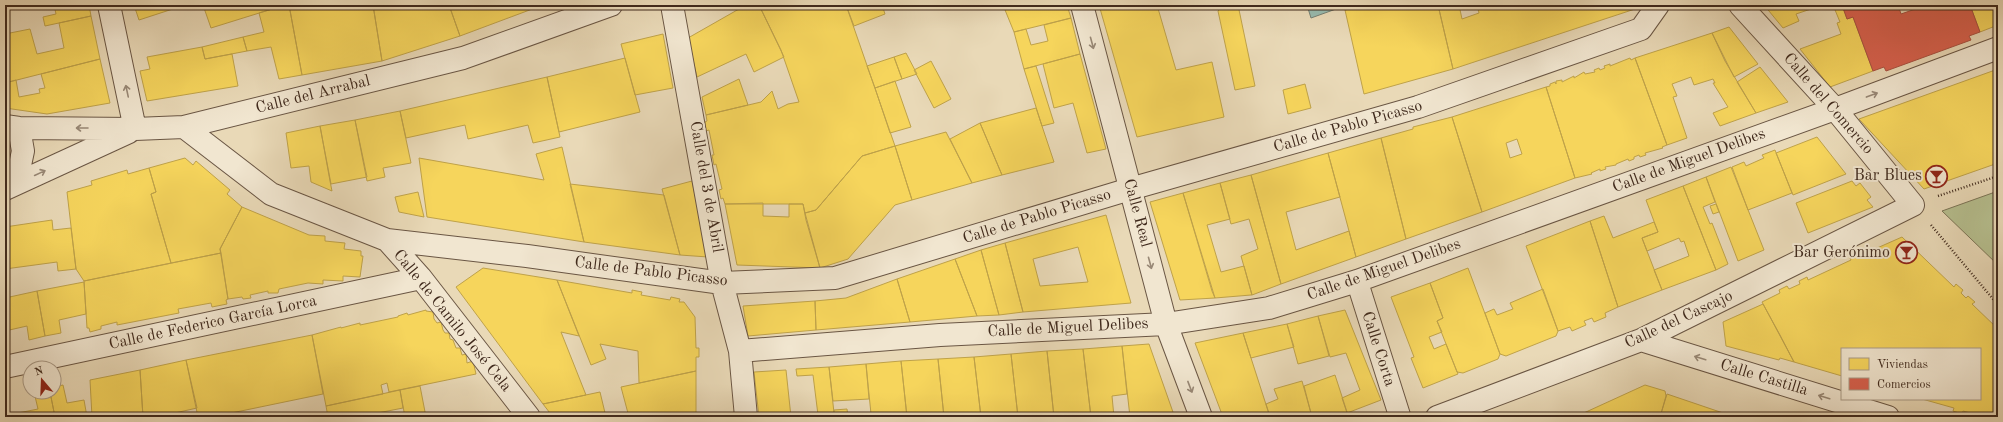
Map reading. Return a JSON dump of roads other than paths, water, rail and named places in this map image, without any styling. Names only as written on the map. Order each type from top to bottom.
[{"type":"street","points":[[10,186],[135,129],[109,5]]},
{"type":"street","name":"Calle del Arrabal","points":[[12,127],[135,129],[184,127],[463,58],[611,5]]},
{"type":"street","name":"Calle del 3 de Abril","points":[[672,5],[722,284],[740,350],[746,417]]},
{"type":"street","name":"Calle Real","points":[[1082,5],[1166,324],[1201,417]]},
{"type":"street","name":"Calle de Pablo Picasso","points":[[387,240],[527,256],[722,284],[835,278],[1130,189],[1418,107],[1641,29],[1658,5]]},
{"type":"street","name":"Calle del Comercio","points":[[1740,5],[1835,109],[1913,204]]},
{"type":"street","name":"Calle de Miguel Delibes","points":[[740,350],[940,335],[1166,324],[1269,308],[1357,281],[1835,109],[1998,48]]},
{"type":"street","points":[[10,186],[24,151],[12,127]]},
{"type":"street","name":"Calle de Camilo José Cela","points":[[184,127],[271,194],[387,240],[421,278],[529,417]]},
{"type":"street","name":"Calle del Cascajo","points":[[1437,417],[1472,412],[1641,340],[1913,204]]},
{"type":"street","name":"Calle de Federico García Lorca","points":[[5,367],[421,278]]},
{"type":"street","name":"Calle Corta","points":[[1357,281],[1400,417]]},
{"type":"street","name":"Calle Castilla","points":[[1641,340],[1888,417]]},
{"type":"water","points":[[1307,5],[1334,5],[1336,9],[1311,18]]},
{"type":"place","name":"Bar Blues","points":[[1937,176]]},
{"type":"place","name":"Bar Gerónimo","points":[[1906,253]]}]
